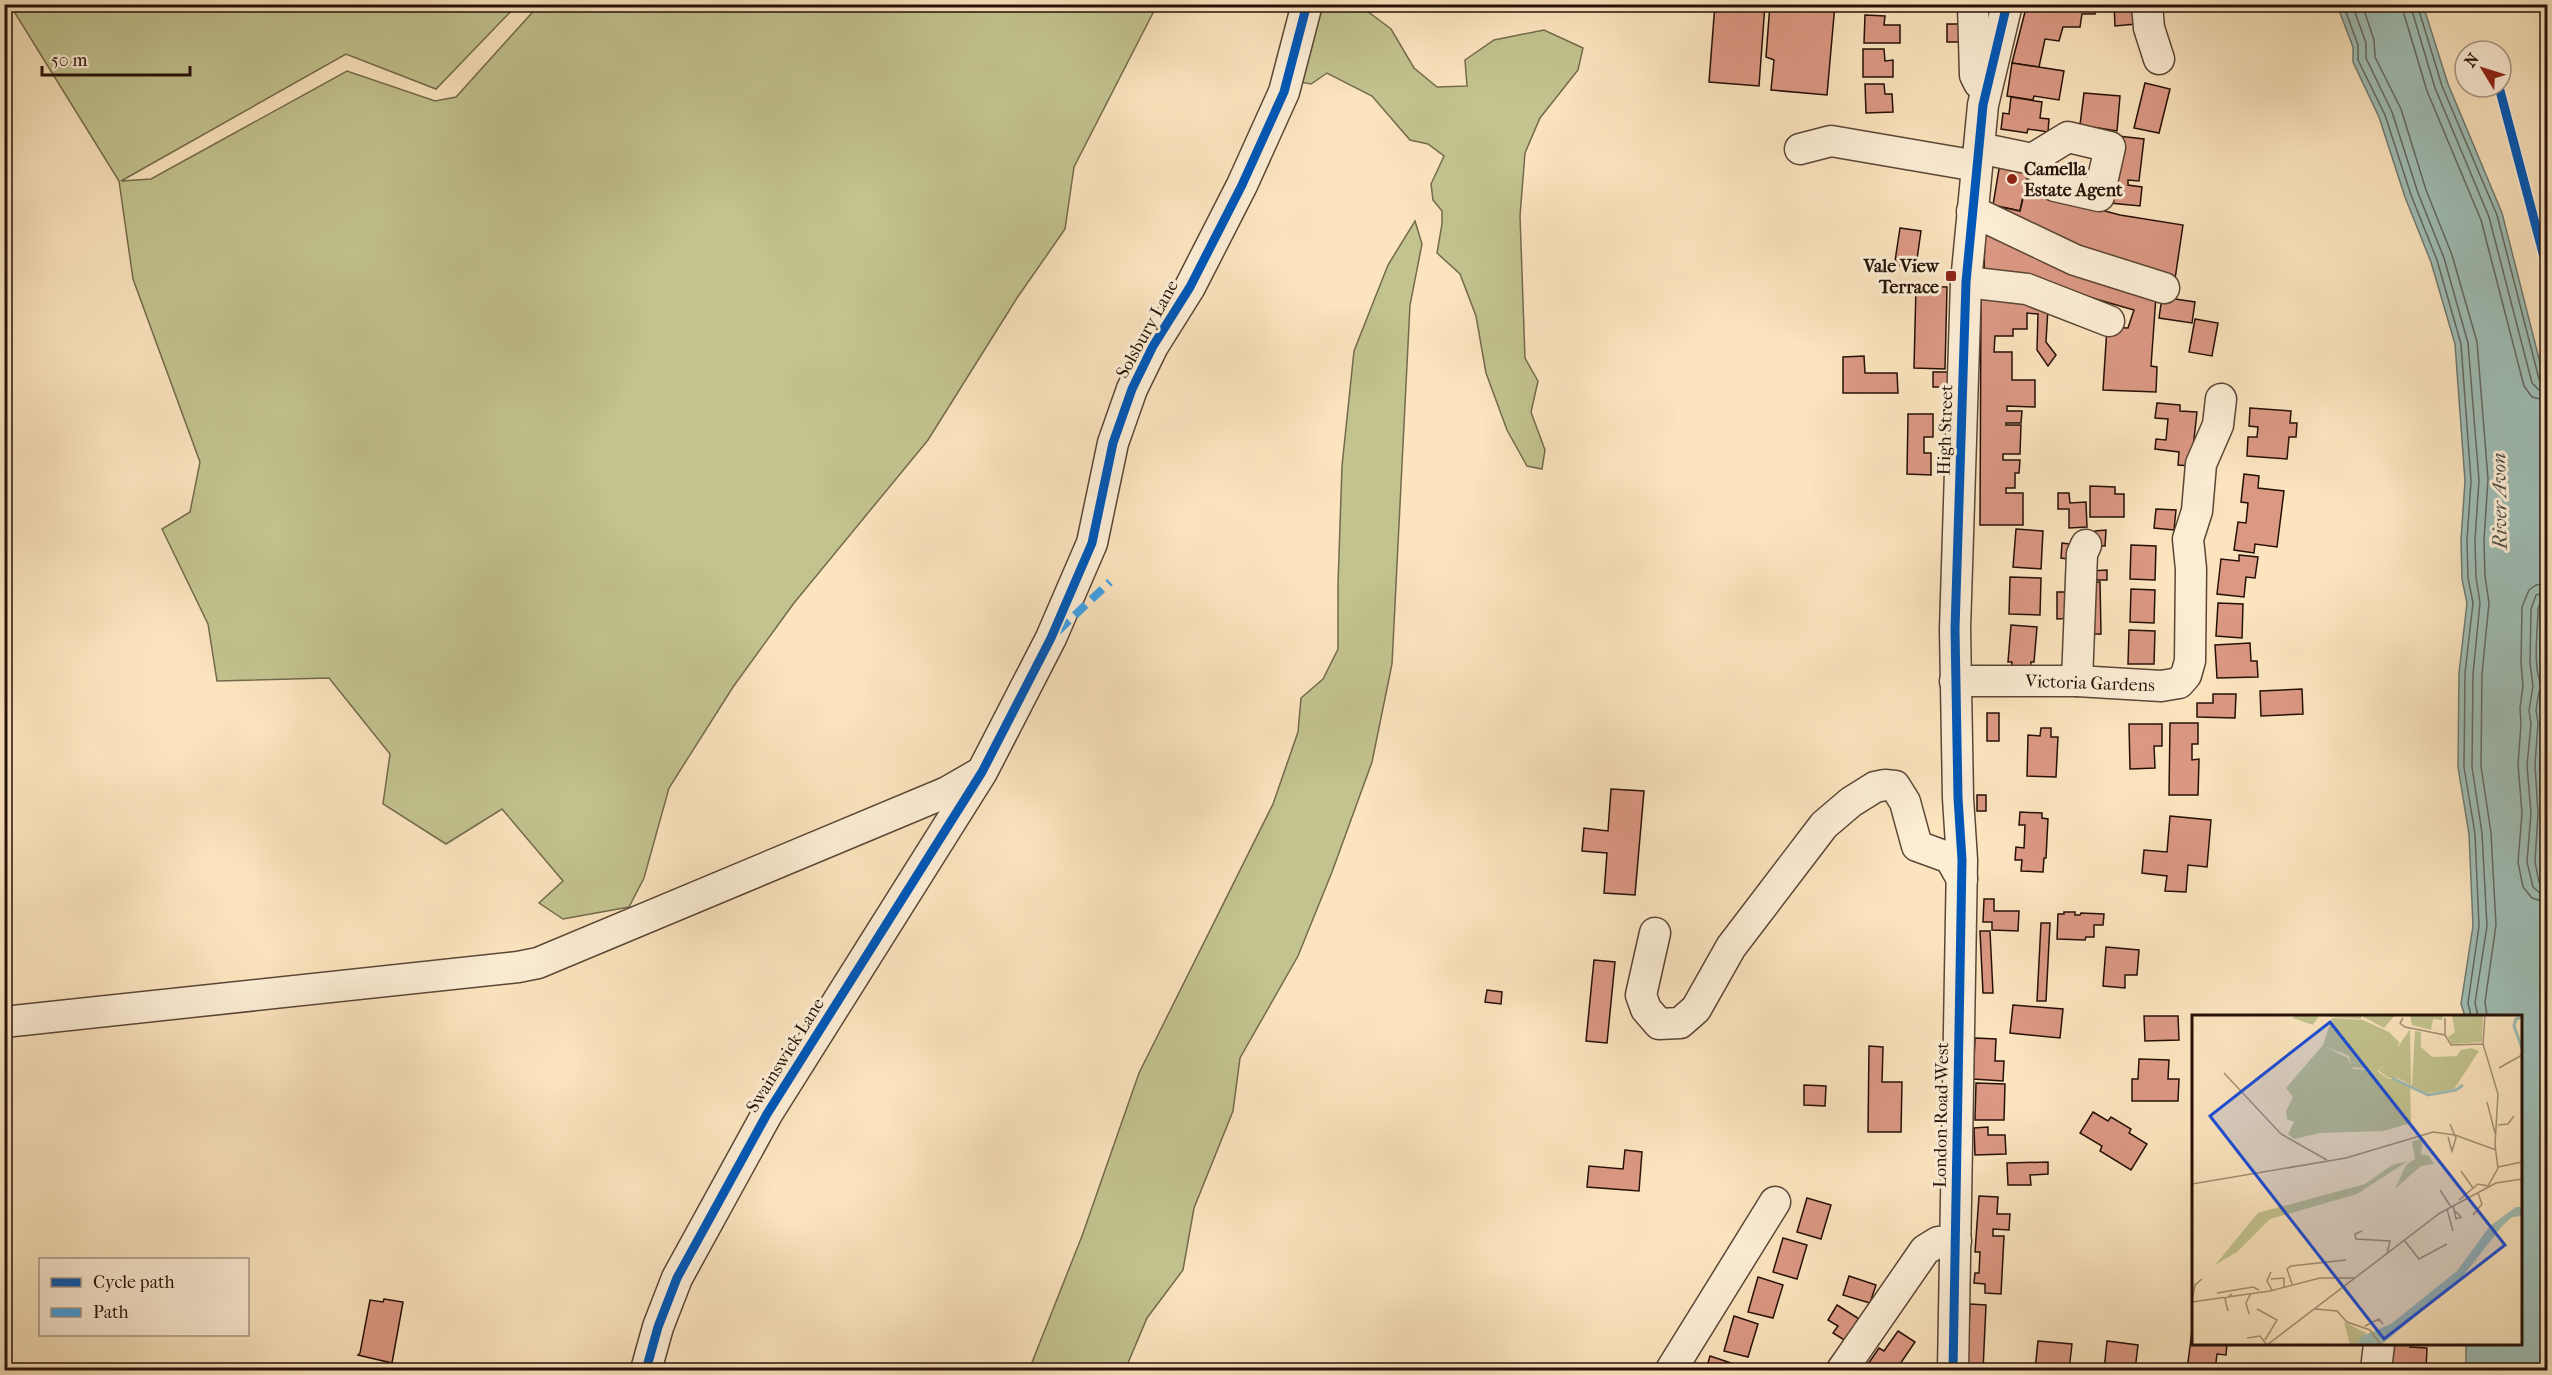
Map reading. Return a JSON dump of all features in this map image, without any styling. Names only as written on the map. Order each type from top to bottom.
[{"type":"street","name":"Solsbury Lane","points":[[982,772],[1051,638],[1092,543],[1113,443],[1132,389],[1153,346],[1190,286],[1242,185],[1284,92],[1307,4]]},
{"type":"street","points":[[1973,4],[1975,75],[1979,83],[1987,83]]},
{"type":"street","name":"High Street","points":[[1962,869],[1955,681],[1966,282],[1987,83],[2007,4]]},
{"type":"street","points":[[2147,4],[2149,28],[2159,58]]},
{"type":"street","points":[[1800,149],[1831,141],[1978,157],[2032,159]]},
{"type":"street","points":[[1972,211],[2075,260],[2164,288]]},
{"type":"street","points":[[1966,282],[2027,289],[2109,321]]},
{"type":"street","name":"Victoria Gardens","points":[[1955,681],[2078,681],[2161,686],[2179,683],[2186,675],[2190,661],[2189,530],[2197,511],[2201,464],[2218,425],[2221,399]]},
{"type":"street","points":[[2078,681],[2082,554],[2086,545]]},
{"type":"street","points":[[4,1022],[506,969],[538,963],[947,792],[982,772]]},
{"type":"street","name":"Swainswick Lane","points":[[646,1371],[658,1327],[677,1278],[767,1114],[982,772]]},
{"type":"street","points":[[1655,933],[1641,995],[1646,1009],[1659,1024],[1680,1023],[1696,1009],[1731,948],[1824,825],[1851,802],[1875,787],[1885,784],[1895,786],[1905,802],[1917,846],[1950,858],[1962,869]]},
{"type":"street","name":"London Road West","points":[[1953,1371],[1962,869]]},
{"type":"street","points":[[1671,1371],[1775,1202]]},
{"type":"street","points":[[1842,1371],[1925,1250],[1938,1242],[1956,1241]]},
{"type":"street","points":[[2376,1371],[2379,1345]]},
{"type":"green space","points":[[10,5],[517,5],[436,89],[346,54],[121,181],[151,179],[347,71],[435,101],[456,97],[539,5],[1157,5],[1074,167],[1065,229],[1017,298],[928,440],[794,603],[733,687],[669,788],[644,878],[629,907],[563,919],[539,903],[563,881],[502,809],[446,844],[383,804],[390,754],[329,678],[217,681],[208,624],[162,529],[190,512],[200,462],[133,279],[119,181]]},
{"type":"green space","points":[[1322,5],[1359,5],[1391,29],[1414,68],[1437,87],[1467,86],[1465,60],[1494,40],[1544,30],[1583,48],[1578,70],[1540,118],[1525,153],[1520,216],[1525,358],[1538,381],[1531,412],[1545,450],[1542,469],[1527,466],[1507,430],[1486,373],[1476,316],[1460,274],[1437,253],[1442,211],[1433,200],[1431,184],[1444,156],[1428,144],[1410,140],[1372,96],[1327,73],[1311,84],[1300,82]]},
{"type":"green space","points":[[1415,221],[1422,244],[1410,305],[1392,664],[1372,762],[1332,872],[1298,956],[1240,1058],[1233,1111],[1194,1208],[1183,1270],[1147,1318],[1125,1370],[1029,1370],[1082,1236],[1139,1073],[1273,804],[1298,732],[1301,698],[1323,679],[1338,649],[1342,466],[1354,351],[1388,265]]},
{"type":"water","name":"River Avon","points":[[2337,5],[2423,5],[2453,99],[2502,213],[2547,390],[2548,590],[2544,609],[2545,688],[2540,765],[2544,813],[2541,861],[2548,898],[2547,1370],[2455,1370],[2466,1362],[2466,1345],[2522,1345],[2522,1015],[2465,1015],[2461,1004],[2473,926],[2469,834],[2458,767],[2459,673],[2467,603],[2462,579],[2461,540],[2465,481],[2455,344],[2431,262],[2405,197],[2379,117],[2353,62],[2353,47]]},
{"type":"building","points":[[1715,4],[1765,4],[1759,86],[1709,82]]},
{"type":"building","points":[[1770,4],[1835,4],[1827,95],[1771,90],[1774,60],[1766,57]]},
{"type":"building","points":[[2027,4],[2096,4],[2095,14],[2082,14],[2080,27],[2063,27],[2059,41],[2045,39],[2039,67],[2012,63]]},
{"type":"building","points":[[2114,4],[2133,4],[2136,24],[2115,26]]},
{"type":"building","points":[[1865,15],[1885,16],[1884,25],[1900,25],[1900,43],[1864,43]]},
{"type":"building","points":[[1947,24],[1965,24],[1965,42],[1947,42]]},
{"type":"building","points":[[1863,49],[1884,49],[1885,61],[1893,60],[1893,77],[1863,77]]},
{"type":"building","points":[[2012,63],[2064,71],[2059,100],[2034,96],[2033,100],[2007,96]]},
{"type":"building","points":[[2145,83],[2170,89],[2159,133],[2134,128]]},
{"type":"building","points":[[1865,84],[1884,84],[1885,94],[1892,94],[1893,112],[1866,113]]},
{"type":"building","points":[[2084,93],[2120,96],[2117,131],[2080,125]]},
{"type":"building","points":[[2011,97],[2042,102],[2040,118],[2049,119],[2048,132],[2028,129],[2027,133],[2001,129],[2003,113],[2009,114]]},
{"type":"building","points":[[2118,136],[2144,139],[2139,181],[2128,180],[2128,185],[2142,187],[2140,206],[2110,203]]},
{"type":"building","name":"Camella Estate Agent","points":[[2000,163],[2029,169],[2020,211],[1993,205]]},
{"type":"building","points":[[2025,190],[2120,215],[2183,225],[2175,279],[2017,227],[2004,218],[2006,208],[2020,211]]},
{"type":"building","points":[[1900,228],[1921,231],[1917,259],[1911,267],[1896,265]]},
{"type":"building","points":[[1985,229],[2156,296],[2151,366],[2157,367],[2156,392],[2103,390],[2107,327],[2128,328],[2134,310],[2016,276],[1984,275]]},
{"type":"building","points":[[1916,286],[1947,287],[1945,369],[1914,368]]},
{"type":"building","points":[[2162,297],[2195,302],[2192,323],[2159,318]]},
{"type":"building","points":[[1981,298],[2019,298],[2048,308],[2046,342],[2056,355],[2048,366],[2037,350],[2038,314],[2027,313],[2027,329],[2013,329],[2013,336],[1995,336],[1994,352],[2012,352],[2012,380],[2035,380],[2035,407],[2007,406],[2007,411],[2022,411],[2021,423],[2006,423],[2006,425],[2021,425],[2020,454],[2003,454],[2003,460],[2020,460],[2019,473],[2015,473],[2015,488],[2006,488],[2006,493],[2023,493],[2023,525],[1980,525]]},
{"type":"building","points":[[2195,319],[2218,323],[2212,356],[2189,352]]},
{"type":"building","points":[[1864,356],[1865,373],[1897,373],[1898,393],[1843,393],[1843,357]]},
{"type":"building","points":[[1933,372],[1952,372],[1952,387],[1933,387]]},
{"type":"building","points":[[2157,403],[2180,405],[2180,411],[2197,412],[2191,466],[2178,465],[2179,452],[2155,449],[2156,439],[2166,440],[2168,419],[2155,418]]},
{"type":"building","points":[[2250,408],[2291,411],[2290,423],[2297,423],[2296,437],[2289,437],[2287,459],[2247,456],[2248,437],[2257,437],[2258,427],[2249,426]]},
{"type":"building","points":[[1908,414],[1933,414],[1933,437],[1924,437],[1924,453],[1931,453],[1931,475],[1907,474]]},
{"type":"building","points":[[2244,474],[2259,476],[2258,488],[2284,491],[2277,547],[2255,544],[2254,553],[2234,550],[2238,522],[2246,523],[2248,503],[2241,502]]},
{"type":"building","points":[[2090,486],[2115,487],[2115,494],[2124,494],[2124,517],[2090,517]]},
{"type":"building","points":[[2058,493],[2069,493],[2070,503],[2086,502],[2087,527],[2069,528],[2069,509],[2058,509]]},
{"type":"building","points":[[2156,509],[2176,510],[2174,530],[2154,528]]},
{"type":"building","points":[[2016,529],[2043,531],[2041,569],[2013,567]]},
{"type":"building","points":[[2106,530],[2105,546],[2089,545],[2095,531]]},
{"type":"building","points":[[2062,543],[2076,545],[2074,560],[2061,558]]},
{"type":"building","points":[[2131,545],[2156,546],[2155,580],[2130,579]]},
{"type":"building","points":[[2239,555],[2258,557],[2255,578],[2246,577],[2244,597],[2217,594],[2221,559],[2239,561]]},
{"type":"building","points":[[2107,570],[2107,580],[2090,580],[2090,571]]},
{"type":"building","points":[[2010,577],[2041,578],[2040,615],[2009,614]]},
{"type":"building","points":[[2085,582],[2100,582],[2101,634],[2086,634]]},
{"type":"building","points":[[2131,589],[2155,590],[2154,623],[2130,622]]},
{"type":"building","points":[[2057,592],[2074,592],[2073,618],[2057,619]]},
{"type":"building","points":[[2218,603],[2243,604],[2242,638],[2216,636]]},
{"type":"building","points":[[2011,625],[2037,627],[2034,662],[2031,662],[2030,672],[2011,671],[2012,662],[2008,662]]},
{"type":"building","points":[[2129,630],[2155,631],[2154,664],[2128,664]]},
{"type":"building","points":[[2250,643],[2251,661],[2257,661],[2258,677],[2217,678],[2215,645]]},
{"type":"building","points":[[2302,689],[2303,714],[2261,716],[2260,691]]},
{"type":"building","points":[[2213,694],[2236,694],[2235,718],[2197,717],[2197,703],[2213,703]]},
{"type":"building","points":[[1987,713],[1999,713],[1999,741],[1987,741]]},
{"type":"building","points":[[2170,723],[2198,723],[2198,744],[2192,744],[2192,760],[2199,759],[2198,795],[2169,795]]},
{"type":"building","points":[[2129,724],[2162,724],[2162,746],[2154,746],[2155,768],[2130,769]]},
{"type":"building","points":[[2041,728],[2051,728],[2051,737],[2058,737],[2056,777],[2027,776],[2028,735],[2040,736]]},
{"type":"building","points":[[1611,789],[1644,791],[1635,895],[1604,893],[1607,853],[1582,851],[1584,828],[1608,831]]},
{"type":"building","points":[[1977,795],[1986,795],[1986,811],[1977,811]]},
{"type":"building","points":[[2020,812],[2042,813],[2042,818],[2048,819],[2043,872],[2021,871],[2022,860],[2015,860],[2016,847],[2024,848],[2025,825],[2019,825]]},
{"type":"building","points":[[2170,816],[2211,820],[2207,867],[2188,865],[2186,892],[2165,891],[2167,876],[2142,873],[2144,850],[2167,852]]},
{"type":"building","points":[[1984,899],[1994,899],[1994,911],[2019,911],[2018,931],[1992,930],[1992,922],[1983,922]]},
{"type":"building","points":[[2064,912],[2075,912],[2075,915],[2104,914],[2103,925],[2094,925],[2094,937],[2086,937],[2085,940],[2057,939],[2058,914],[2064,914]]},
{"type":"building","points":[[2041,923],[2050,923],[2046,1001],[2037,1001]]},
{"type":"building","points":[[1980,931],[1990,931],[1993,993],[1983,993]]},
{"type":"building","points":[[2106,947],[2139,950],[2137,975],[2125,975],[2125,988],[2103,986]]},
{"type":"building","points":[[1594,960],[1615,962],[1607,1043],[1586,1041]]},
{"type":"building","points":[[1487,990],[1502,992],[1501,1004],[1485,1002]]},
{"type":"building","points":[[2013,1005],[2063,1009],[2060,1038],[2010,1033]]},
{"type":"building","points":[[2144,1016],[2178,1016],[2179,1040],[2145,1041]]},
{"type":"building","points":[[1975,1038],[1996,1039],[1995,1061],[2004,1061],[2003,1081],[1973,1079]]},
{"type":"building","points":[[1869,1046],[1883,1047],[1882,1082],[1902,1082],[1901,1132],[1868,1132]]},
{"type":"building","points":[[2139,1059],[2169,1060],[2168,1079],[2179,1079],[2178,1101],[2132,1101],[2132,1079],[2138,1079]]},
{"type":"building","points":[[1976,1083],[2005,1084],[2004,1120],[1975,1120]]},
{"type":"building","points":[[1804,1085],[1826,1086],[1825,1106],[1804,1105]]},
{"type":"building","points":[[2093,1112],[2108,1121],[2111,1117],[2131,1129],[2129,1133],[2147,1144],[2131,1170],[2100,1151],[2102,1146],[2080,1133]]},
{"type":"building","points":[[1988,1127],[1988,1135],[2005,1135],[2006,1154],[1975,1155],[1974,1128]]},
{"type":"building","points":[[1625,1150],[1642,1152],[1639,1191],[1587,1187],[1589,1166],[1623,1169]]},
{"type":"building","points":[[2048,1162],[2048,1174],[2030,1175],[2031,1185],[2008,1185],[2007,1163]]},
{"type":"building","points":[[1979,1196],[1998,1197],[1997,1214],[2010,1214],[2009,1230],[1993,1229],[1993,1236],[2004,1236],[2001,1294],[1985,1293],[1985,1284],[1974,1283],[1975,1273],[1979,1273],[1980,1252],[1975,1252]]},
{"type":"building","points":[[1807,1198],[1831,1205],[1821,1239],[1797,1232]]},
{"type":"building","points":[[1783,1238],[1807,1245],[1797,1279],[1773,1272]]},
{"type":"building","points":[[1849,1276],[1876,1285],[1870,1303],[1843,1295]]},
{"type":"building","points":[[1758,1277],[1783,1285],[1773,1318],[1748,1312]]},
{"type":"building","points":[[384,1299],[403,1302],[392,1363],[358,1355],[370,1300],[383,1302]]},
{"type":"building","points":[[1970,1304],[1986,1305],[1983,1370],[1967,1370]]},
{"type":"building","points":[[1837,1305],[1864,1322],[1846,1341],[1833,1333],[1838,1326],[1828,1320]]},
{"type":"building","points":[[1734,1316],[1758,1324],[1748,1357],[1724,1351]]},
{"type":"building","points":[[1898,1331],[1915,1342],[1900,1364],[1903,1366],[1900,1370],[1878,1370],[1868,1364],[1879,1348],[1884,1351]]},
{"type":"building","points":[[2192,1331],[2192,1345],[2227,1345],[2226,1355],[2217,1354],[2215,1370],[2187,1370]]},
{"type":"building","points":[[2038,1341],[2072,1344],[2069,1370],[2035,1370]]},
{"type":"building","points":[[2107,1341],[2138,1345],[2135,1370],[2104,1370]]},
{"type":"building","points":[[2388,1345],[2427,1348],[2426,1370],[2386,1370]]},
{"type":"building","points":[[1710,1356],[1734,1364],[1732,1370],[1706,1370]]},
{"type":"marked path","points":[[1058,631],[1110,582]]},
{"type":"cycle path","points":[[646,1370],[658,1327],[677,1278],[767,1114],[982,772],[1051,638],[1092,543],[1113,443],[1132,389],[1153,346],[1190,287],[1242,185],[1284,92],[1307,4]]},
{"type":"cycle path","points":[[1953,1370],[1962,860],[1958,798],[1955,629],[1966,282],[1983,105],[2007,4]]},
{"type":"cycle path","points":[[2502,99],[2548,272]]},
{"type":"place","name":"Camella Estate Agent","points":[[2012,179]]},
{"type":"place","name":"Vale View Terrace","points":[[1951,276]]}]
